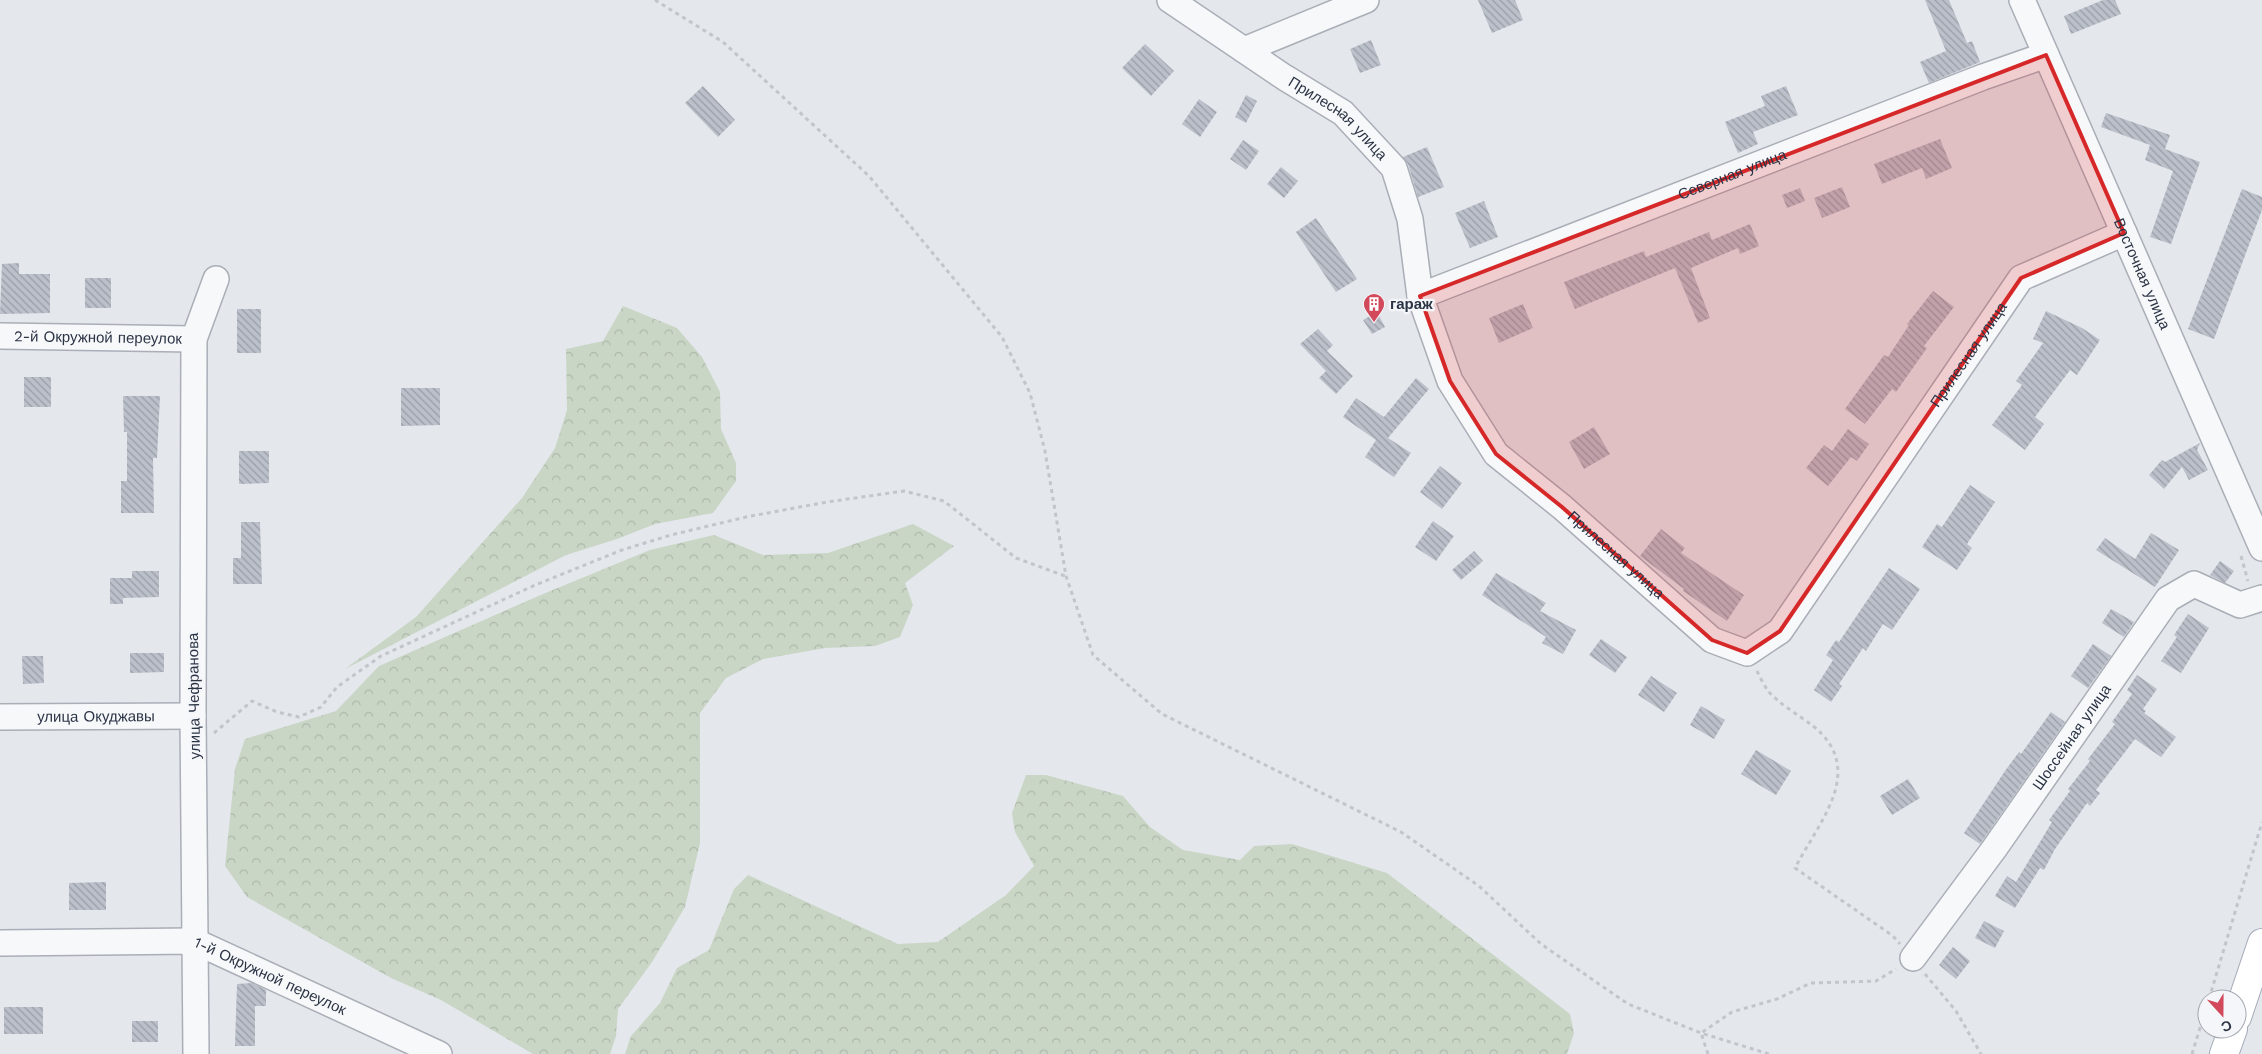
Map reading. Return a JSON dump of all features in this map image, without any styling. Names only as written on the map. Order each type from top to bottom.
[{"type":"main road","points":[[2246,989],[2262,943]]},
{"type":"main road","points":[[2224,1054],[2229,1039]]},
{"type":"street","name":"Прилесная улица","points":[[1170,0],[1284,77],[1343,112],[1394,168],[1410,219],[1420,296],[1450,381],[1496,454],[1562,507],[1712,640],[1747,653],[1780,631],[2021,278],[2124,233]]},
{"type":"street","points":[[1244,50],[1366,0]]},
{"type":"street","name":"Восточная улица","points":[[2022,0],[2262,548]]},
{"type":"street","name":"Северная улица","points":[[1420,296],[1983,76],[2046,55]]},
{"type":"street","name":"улица Чефранова","points":[[196,1054],[194,941],[195,750],[193,716],[194,339],[216,279]]},
{"type":"street","name":"2-й Окружной переулок","points":[[0,336],[194,339]]},
{"type":"street","name":"Шоссейная улица","points":[[1913,958],[1994,849],[2168,599],[2194,584],[2240,605],[2262,598]]},
{"type":"street","name":"улица Окуджавы","points":[[0,717],[193,716]]},
{"type":"street","name":"1-й Окружной переулок","points":[[0,943],[194,941],[439,1054]]},
{"type":"path","points":[[655,0],[723,42],[869,176],[1002,337],[1030,394],[1045,450],[1066,576],[1094,655],[1162,714],[1401,832],[1479,886],[1541,944],[1628,1004],[1701,1033],[1768,1054]]},
{"type":"path","points":[[195,750],[252,701],[277,712],[299,718],[321,706],[337,688],[381,656],[462,618],[533,586],[622,550],[746,516],[904,491],[944,501],[1016,558],[1066,576]]},
{"type":"path","points":[[1747,653],[1768,691],[1817,729],[1837,758],[1839,779],[1830,807],[1794,868],[1893,936],[1956,1011],[1981,1054]]},
{"type":"path","points":[[2212,989],[2262,822]]},
{"type":"path","points":[[1701,1033],[1732,1012],[1777,1000],[1811,983],[1876,981],[1913,958]]},
{"type":"path","points":[[1701,1033],[1708,1054]]},
{"type":"path","points":[[2192,1054],[2197,1038]]},
{"type":"highlighted area","points":[[2046,55],[2124,233],[2021,278],[1780,631],[1747,653],[1712,640],[1562,507],[1496,454],[1450,381],[1420,296]]},
{"type":"green space","points":[[623,306],[677,328],[702,357],[720,392],[721,429],[736,463],[736,481],[713,513],[655,524],[617,539],[566,555],[345,669],[416,617],[522,498],[555,448],[567,410],[566,349],[603,341]]},
{"type":"green space","points":[[913,524],[954,546],[905,583],[913,605],[900,637],[875,646],[825,648],[763,659],[726,678],[700,713],[700,843],[685,907],[652,962],[618,1009],[616,1036],[610,1054],[533,1054],[441,1000],[391,978],[247,897],[225,866],[235,769],[245,739],[336,711],[379,666],[543,594],[650,550],[714,535],[763,555],[828,553]]},
{"type":"green space","points":[[1026,775],[1046,775],[1123,796],[1150,827],[1183,850],[1240,860],[1254,846],[1292,844],[1387,873],[1570,1014],[1574,1033],[1567,1054],[625,1054],[631,1036],[660,1003],[677,968],[709,950],[734,889],[748,875],[898,944],[938,942],[1006,895],[1034,866],[1015,832],[1012,813]]},
{"type":"building","points":[[1478,0],[1515,0],[1523,20],[1492,33]]},
{"type":"building","points":[[1925,0],[1949,0],[1967,43],[1972,41],[1980,62],[1929,83],[1920,62],[1946,51]]},
{"type":"building","points":[[2103,0],[2115,0],[2121,14],[2071,34],[2064,16]]},
{"type":"building","points":[[1371,40],[1381,65],[1360,73],[1350,49]]},
{"type":"building","points":[[1145,44],[1174,71],[1151,96],[1122,68]]},
{"type":"building","points":[[703,86],[735,120],[718,137],[685,103]]},
{"type":"building","points":[[1786,86],[1798,115],[1753,132],[1758,144],[1738,153],[1725,122],[1765,106],[1761,96]]},
{"type":"building","points":[[1246,95],[1257,101],[1246,123],[1235,117]]},
{"type":"building","points":[[1199,99],[1217,112],[1200,137],[1182,124]]},
{"type":"building","points":[[2106,113],[2170,135],[2165,149],[2200,162],[2171,244],[2150,237],[2173,171],[2145,160],[2150,145],[2101,127]]},
{"type":"building","points":[[1940,139],[1952,168],[1926,179],[1922,168],[1882,184],[1874,164]]},
{"type":"building","points":[[1243,140],[1259,151],[1246,170],[1230,159]]},
{"type":"building","points":[[1427,147],[1444,187],[1418,197],[1408,164],[1403,157]]},
{"type":"building","points":[[1281,167],[1298,181],[1284,198],[1267,184]]},
{"type":"building","points":[[1842,187],[1850,207],[1822,218],[1814,198]]},
{"type":"building","points":[[1800,188],[1805,201],[1787,208],[1782,195]]},
{"type":"building","points":[[2242,189],[2262,197],[2262,210],[2214,339],[2188,329]]},
{"type":"building","points":[[1484,201],[1498,237],[1470,248],[1455,213]]},
{"type":"building","points":[[1316,218],[1357,279],[1336,292],[1296,232]]},
{"type":"building","points":[[1750,224],[1759,246],[1740,254],[1738,248],[1691,268],[1710,318],[1698,323],[1675,268],[1575,309],[1564,282],[1644,251],[1646,257],[1709,232],[1712,240]]},
{"type":"building","points":[[19,263],[19,274],[50,274],[50,313],[0,314],[2,264]]},
{"type":"building","points":[[85,278],[111,278],[111,308],[85,308]]},
{"type":"building","points":[[1933,291],[1954,307],[1924,346],[1927,348],[1896,392],[1892,389],[1865,424],[1845,409],[1884,355],[1888,357],[1909,325],[1907,324]]},
{"type":"building","points":[[1523,304],[1533,328],[1499,343],[1489,318]]},
{"type":"building","points":[[237,309],[261,309],[261,353],[237,353]]},
{"type":"building","points":[[2046,311],[2082,328],[2100,340],[2077,375],[2070,370],[2035,417],[2044,424],[2025,450],[1992,425],[2022,385],[2016,381],[2043,343],[2033,339]]},
{"type":"building","name":"гараж","points":[[1377,312],[1385,327],[1372,334],[1363,320]]},
{"type":"building","points":[[1318,329],[1333,345],[1327,351],[1353,376],[1336,394],[1319,378],[1326,371],[1300,344]]},
{"type":"building","points":[[24,377],[51,377],[51,407],[24,407]]},
{"type":"building","points":[[1416,378],[1429,389],[1388,438],[1411,453],[1394,477],[1365,457],[1376,440],[1343,417],[1356,398],[1384,417]]},
{"type":"building","points":[[401,388],[440,388],[440,425],[401,426]]},
{"type":"building","points":[[123,396],[160,396],[157,458],[153,458],[154,513],[121,513],[121,481],[127,481],[127,432],[124,432]]},
{"type":"building","points":[[1594,427],[1610,454],[1584,469],[1569,442]]},
{"type":"building","points":[[1848,429],[1869,444],[1857,461],[1851,457],[1828,486],[1806,468],[1824,445],[1832,451]]},
{"type":"building","points":[[2200,443],[2197,450],[2208,470],[2189,480],[2182,467],[2164,489],[2149,475],[2162,460],[2165,462]]},
{"type":"building","points":[[239,451],[269,451],[269,483],[239,484]]},
{"type":"building","points":[[1440,466],[1462,483],[1442,509],[1420,492]]},
{"type":"building","points":[[1970,485],[1995,502],[1967,544],[1972,548],[1957,570],[1922,547],[1937,524],[1942,527]]},
{"type":"building","points":[[1433,521],[1454,536],[1436,561],[1415,547]]},
{"type":"building","points":[[241,522],[260,522],[262,584],[233,584],[233,558],[241,558]]},
{"type":"building","points":[[1661,529],[1685,548],[1681,553],[1744,595],[1727,621],[1683,591],[1684,589],[1640,556]]},
{"type":"building","points":[[2151,533],[2179,550],[2155,587],[2096,550],[2105,538],[2135,559]]},
{"type":"building","points":[[1474,551],[1483,561],[1461,580],[1452,570]]},
{"type":"building","points":[[2220,561],[2234,571],[2225,583],[2210,575]]},
{"type":"building","points":[[1889,568],[1920,589],[1892,630],[1883,624],[1866,651],[1863,648],[1839,684],[1842,686],[1831,702],[1814,690],[1833,660],[1826,655],[1836,640],[1839,642]]},
{"type":"building","points":[[132,571],[159,571],[159,597],[123,598],[123,604],[110,604],[110,578],[132,578]]},
{"type":"building","points":[[1496,573],[1546,603],[1540,611],[1576,630],[1563,654],[1542,643],[1546,637],[1482,595]]},
{"type":"building","points":[[2111,609],[2134,622],[2124,637],[2102,623]]},
{"type":"building","points":[[2188,614],[2209,628],[2181,673],[2161,661],[2177,637],[2174,635]]},
{"type":"building","points":[[1601,639],[1627,657],[1615,673],[1589,655]]},
{"type":"building","points":[[2093,644],[2111,656],[2088,688],[2071,676]]},
{"type":"building","points":[[130,653],[164,653],[164,672],[130,673]]},
{"type":"building","points":[[22,656],[43,656],[44,683],[23,684]]},
{"type":"building","points":[[2137,675],[2157,689],[2143,709],[2146,711],[2144,713],[2176,737],[2161,757],[2135,739],[2096,790],[2100,793],[2090,806],[2087,803],[2055,849],[2044,870],[2040,868],[2015,908],[1995,896],[2007,876],[2016,882],[2052,822],[2049,820],[2070,791],[2068,789],[2115,724],[2112,722],[2132,694],[2127,690]]},
{"type":"building","points":[[1651,676],[1677,693],[1664,712],[1638,695]]},
{"type":"building","points":[[1701,706],[1725,720],[1714,739],[1690,725]]},
{"type":"building","points":[[2051,712],[2065,722],[1980,844],[1964,833],[2005,771],[2019,752],[2021,754]]},
{"type":"building","points":[[1756,750],[1791,771],[1776,795],[1741,774]]},
{"type":"building","points":[[1908,779],[1920,798],[1892,815],[1880,796]]},
{"type":"building","points":[[106,882],[106,910],[69,910],[69,883]]},
{"type":"building","points":[[1984,921],[2004,931],[1995,948],[1975,938]]},
{"type":"building","points":[[1953,947],[1970,961],[1956,979],[1939,965]]},
{"type":"building","points":[[252,983],[266,990],[266,1006],[255,1006],[255,1046],[235,1046],[237,984]]},
{"type":"building","points":[[4,1007],[43,1007],[43,1034],[4,1034]]},
{"type":"building","points":[[132,1021],[158,1021],[158,1042],[132,1042]]},
{"type":"place","name":"гараж","points":[[1374,323]]}]
